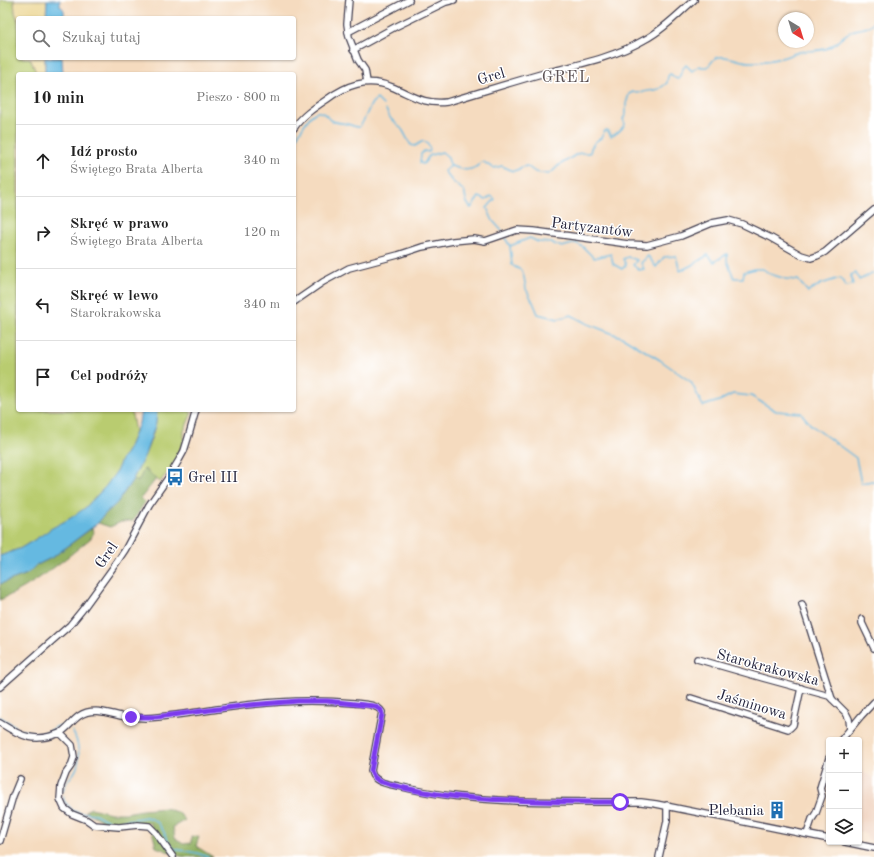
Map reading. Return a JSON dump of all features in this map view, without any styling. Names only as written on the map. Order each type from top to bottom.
[{"type":"street","points":[[349,0],[349,37],[365,70],[367,82]]},
{"type":"street","points":[[348,32],[409,0]]},
{"type":"street","points":[[354,50],[395,27],[446,2],[454,0]]},
{"type":"street","name":"Grel","points":[[296,125],[303,117],[336,93],[351,85],[367,82],[379,83],[421,100],[447,102],[519,80],[602,58],[624,50],[656,33],[694,0]]},
{"type":"street","name":"Partyzantów","points":[[296,301],[323,282],[349,268],[422,247],[453,241],[474,239],[485,241],[517,230],[647,245],[681,236],[712,223],[728,220],[742,224],[771,238],[800,255],[811,258],[825,252],[874,210]]},
{"type":"street","name":"Grel","points":[[0,688],[70,625],[117,562],[149,505],[170,475],[184,451],[195,412]]},
{"type":"street","name":"Starokrakowska","points":[[802,604],[832,699]]},
{"type":"street","points":[[862,619],[862,623],[874,648]]},
{"type":"street","name":"Starokrakowska","points":[[697,659],[829,696],[846,713],[850,729]]},
{"type":"street","name":"Jaśminowa","points":[[691,698],[788,729],[793,726],[801,688]]},
{"type":"street","points":[[0,723],[20,735],[32,738],[44,738],[64,731],[79,716],[95,711],[146,718],[249,705],[314,700],[374,706],[381,710],[382,714],[371,771],[374,777],[379,781],[388,784],[436,795],[479,799],[641,802],[667,805],[826,838]]},
{"type":"street","points":[[843,737],[874,702]]},
{"type":"street","points":[[60,733],[72,745],[74,757],[61,786],[60,799],[64,808],[72,814],[87,820],[94,825],[119,827],[138,824],[149,826],[156,833],[173,857]]},
{"type":"street","points":[[807,834],[822,796],[820,788],[826,768]]},
{"type":"street","points":[[0,841],[13,796],[20,779]]},
{"type":"street","points":[[659,857],[667,821],[667,805]]},
{"type":"street","points":[[860,845],[874,848]]},
{"type":"shaded area","points":[[862,772],[874,778],[874,842],[866,837],[867,835],[862,832]]},
{"type":"green space","points":[[0,0],[14,0],[16,16],[16,60],[31,60],[36,72],[16,72],[16,412],[131,412],[135,432],[116,472],[106,486],[82,511],[21,548],[0,556]]},
{"type":"green space","points":[[157,412],[192,413],[184,431],[184,439],[179,453],[170,469],[160,482],[145,469],[138,482],[133,479],[145,455],[157,418]]},
{"type":"green space","points":[[144,469],[156,479],[141,498],[145,502],[133,521],[121,522],[110,527],[98,523],[117,503],[133,479],[138,482]]},
{"type":"green space","points":[[92,528],[94,532],[91,538],[69,556],[36,580],[0,600],[0,584],[27,574],[35,566],[53,557]]},
{"type":"green space","points":[[91,808],[111,813],[126,813],[165,808],[179,813],[185,820],[173,827],[175,838],[183,844],[191,843],[191,836],[199,837],[196,846],[213,857],[180,856],[156,847],[150,823],[117,825],[108,824],[85,811]]},
{"type":"sand","points":[[14,0],[47,0],[46,16],[16,16]]},
{"type":"sand","points":[[31,60],[45,60],[45,72],[36,72]]},
{"type":"water","points":[[47,0],[60,0],[60,6],[64,11],[64,16],[46,16]]},
{"type":"water","points":[[45,60],[62,60],[63,72],[45,72]]},
{"type":"water","points":[[141,412],[157,412],[156,423],[145,455],[133,479],[117,503],[98,523],[53,557],[35,566],[27,574],[0,584],[0,556],[21,548],[85,508],[106,486],[116,472],[139,423]]},
{"type":"waterway","points":[[451,166],[467,170],[474,168],[481,162],[484,162],[494,168],[502,166],[513,171],[527,166],[535,172],[548,174],[577,154],[590,153],[595,142],[601,138],[606,130],[611,136],[621,129],[625,124],[623,119],[626,114],[626,104],[629,94],[633,92],[637,93],[659,89],[667,83],[668,76],[670,74],[678,79],[686,65],[692,71],[699,66],[709,66],[716,58],[719,57],[727,57],[748,62],[760,62],[781,58],[799,52],[823,50],[833,45],[849,32],[866,28],[874,22]]},
{"type":"waterway","points":[[296,140],[308,119],[316,112],[323,113],[332,121],[358,127],[362,124],[373,102],[377,99],[383,105]]},
{"type":"waterway","points":[[386,110],[391,119],[402,129],[411,145],[415,146],[423,141],[428,144],[430,150],[429,152],[424,151],[421,154],[420,163],[423,164],[429,156],[442,152],[448,157],[451,166]]},
{"type":"waterway","points":[[451,166],[444,171],[452,181],[464,191],[467,203],[471,208],[479,197],[486,200],[491,196],[495,199],[487,208],[493,221],[502,231]]},
{"type":"waterway","points":[[505,238],[510,246],[512,265],[521,270],[526,289],[538,314],[558,319],[571,315],[588,324],[624,338],[660,360],[691,382],[703,406],[719,401],[733,394],[751,396],[776,411],[801,413],[811,425],[856,458],[861,483],[874,482]]},
{"type":"waterway","points":[[510,246],[530,238],[538,242],[552,243],[562,247],[576,243],[583,247],[594,258],[611,254],[613,264],[622,269],[626,265],[623,259],[628,257],[637,260],[633,265],[639,270],[644,269],[641,263],[648,256],[656,267],[664,257],[676,256],[680,271],[708,255],[714,262],[727,254],[727,261],[734,278],[743,278],[744,272],[755,269],[763,269],[770,274],[786,279],[798,280],[808,292],[821,284],[840,278],[846,286],[853,285],[851,275],[856,273],[859,280],[874,273]]},
{"type":"waterway","points":[[0,717],[15,726]]},
{"type":"waterway","points":[[21,730],[41,733],[48,732],[60,726]]},
{"type":"waterway","points":[[63,791],[66,783],[74,773],[79,758],[78,746],[72,731]]},
{"type":"waterway","points":[[63,795],[64,801],[73,811],[95,814],[112,823],[146,817],[152,819],[158,823],[167,840],[174,849],[197,853],[208,857]]},
{"type":"place","name":"Grel III","points":[[175,477]]},
{"type":"place","name":"Plebania","points":[[777,810]]},
{"type":"district","name":"GREL","points":[[566,76]]},
{"type":"route","points":[[131,717],[146,718],[249,705],[314,700],[374,706],[381,710],[382,714],[371,771],[372,775],[379,781],[436,795],[479,799],[620,802]]}]
